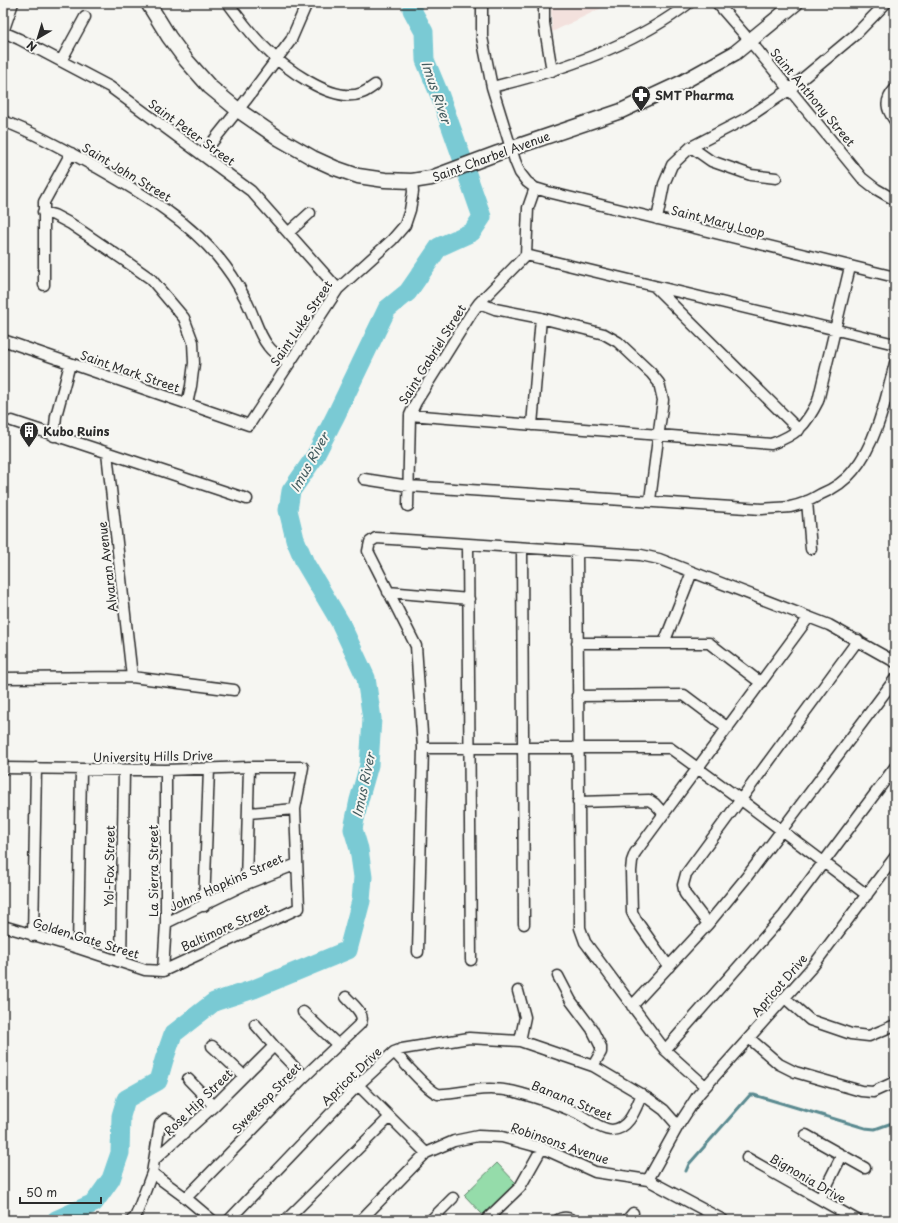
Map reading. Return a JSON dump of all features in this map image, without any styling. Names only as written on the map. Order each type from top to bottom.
[{"type":"street","points":[[3,32],[12,3]]},
{"type":"street","name":"Saint Charbel Avenue","points":[[148,3],[186,60],[210,87],[238,110],[280,139],[313,158],[335,168],[365,177],[385,180],[412,181],[431,178],[621,111],[709,68],[735,53],[796,3]]},
{"type":"street","points":[[228,3],[242,23],[264,47],[277,59],[318,87],[344,95],[361,94],[375,85]]},
{"type":"street","points":[[202,155],[277,59],[290,40],[307,3]]},
{"type":"street","points":[[482,3],[482,37],[505,151],[527,182],[535,188],[528,208],[526,255],[895,344]]},
{"type":"street","points":[[544,3],[544,24],[552,71]]},
{"type":"street","points":[[492,88],[552,71],[598,54],[676,13],[689,3]]},
{"type":"street","name":"Saint Anthony Street","points":[[717,3],[862,178],[876,189],[895,200]]},
{"type":"street","points":[[657,220],[664,184],[672,165],[691,147],[747,118],[789,90],[856,34],[886,3]]},
{"type":"street","points":[[61,61],[85,17]]},
{"type":"street","name":"Saint Peter Street","points":[[3,32],[19,39],[110,88],[251,191],[338,289]]},
{"type":"street","points":[[895,89],[888,99],[887,107],[895,121]]},
{"type":"street","name":"Saint John Street","points":[[3,121],[24,129],[71,153],[156,202],[191,230],[210,247],[226,267],[251,311],[268,348],[289,364]]},
{"type":"street","points":[[691,147],[711,161],[751,175],[776,178]]},
{"type":"street","points":[[44,285],[44,202],[71,153]]},
{"type":"street","name":"Saint Luke Street","points":[[249,425],[338,289],[392,240],[405,225],[410,210],[413,192],[412,181]]},
{"type":"street","name":"Saint Mary Loop","points":[[535,188],[657,220],[895,277]]},
{"type":"street","points":[[43,212],[54,215],[71,224],[151,279],[184,318],[193,342],[194,363],[191,386],[186,404]]},
{"type":"street","points":[[288,233],[310,213]]},
{"type":"street","name":"Saint Gabriel Street","points":[[408,506],[408,432],[410,415],[416,402],[479,303],[526,255]]},
{"type":"street","points":[[410,415],[772,444],[786,439],[799,430],[810,417],[818,401],[850,267]]},
{"type":"street","points":[[654,286],[799,430]]},
{"type":"street","points":[[479,303],[495,309],[541,318],[604,334],[618,342],[651,373],[659,383],[663,400],[650,500]]},
{"type":"street","points":[[532,425],[541,318]]},
{"type":"street","name":"Saint Mark Street","points":[[3,340],[249,425]]},
{"type":"street","points":[[364,479],[409,486],[650,500],[762,509],[791,506],[807,502],[834,488],[853,472],[867,450],[884,405],[895,363]]},
{"type":"street","points":[[54,436],[56,416],[70,364]]},
{"type":"street","points":[[12,421],[247,499]]},
{"type":"street","name":"Alvaran Avenue","points":[[107,453],[132,678]]},
{"type":"street","points":[[807,502],[812,549]]},
{"type":"street","points":[[418,952],[423,748],[416,646],[368,551],[370,542],[376,538],[641,555],[659,559],[829,624],[895,662]]},
{"type":"street","points":[[468,544],[471,960]]},
{"type":"street","points":[[522,548],[524,924]]},
{"type":"street","points":[[577,551],[577,749],[581,935],[665,1050],[705,1086]]},
{"type":"street","points":[[664,643],[692,572]]},
{"type":"street","points":[[388,592],[469,599]]},
{"type":"street","points":[[668,967],[632,912],[631,872],[632,861],[635,853],[809,617]]},
{"type":"street","points":[[708,924],[685,894],[683,885],[686,874],[858,640]]},
{"type":"street","points":[[577,643],[709,643],[761,682]]},
{"type":"street","points":[[3,678],[132,678],[234,690]]},
{"type":"street","points":[[632,1006],[708,924],[746,879],[895,679]]},
{"type":"street","points":[[577,696],[684,694],[728,728]]},
{"type":"street","points":[[423,748],[670,748],[867,895]]},
{"type":"street","points":[[246,884],[249,767]]},
{"type":"street","name":"University Hills Drive","points":[[3,768],[166,770],[302,767],[295,809]]},
{"type":"street","points":[[665,1050],[770,933],[895,767]]},
{"type":"street","points":[[33,936],[36,768]]},
{"type":"street","points":[[204,906],[209,769]]},
{"type":"street","points":[[78,948],[81,770]]},
{"type":"street","name":"Yol-Fox Street","points":[[120,962],[124,770]]},
{"type":"street","name":"La Sierra Street","points":[[162,971],[166,923],[166,770]]},
{"type":"street","points":[[578,802],[649,800],[664,814]]},
{"type":"street","points":[[248,813],[295,809],[297,864]]},
{"type":"street","name":"Apricot Drive","points":[[648,1180],[678,1126],[698,1095],[813,966],[895,857]]},
{"type":"street","name":"Johns Hopkins Street","points":[[166,923],[204,906],[246,884],[297,864]]},
{"type":"street","name":"Baltimore Street","points":[[162,971],[299,908],[297,864]]},
{"type":"street","name":"Golden Gate Street","points":[[3,926],[145,970],[162,971]]},
{"type":"street","points":[[558,976],[571,1001],[592,1030],[601,1047],[601,1052],[593,1066]]},
{"type":"street","points":[[518,991],[525,1017],[520,1041]]},
{"type":"street","name":"Sweetsop Street","points":[[186,1198],[304,1077],[363,1021],[363,1016],[346,997]]},
{"type":"street","points":[[785,998],[810,1020],[851,1034],[869,1036],[895,1025]]},
{"type":"street","points":[[303,1012],[338,1045]]},
{"type":"street","points":[[255,1024],[304,1077]]},
{"type":"street","name":"Apricot Drive","points":[[229,1220],[358,1085],[394,1052],[402,1049],[469,1038],[520,1041],[593,1066],[642,1094],[664,1110],[678,1126]]},
{"type":"street","points":[[749,1038],[779,1064],[795,1072],[860,1090],[873,1092],[895,1082]]},
{"type":"street","points":[[212,1046],[244,1076]]},
{"type":"street","name":"Rose Hip Street","points":[[155,1160],[214,1106],[274,1046]]},
{"type":"street","name":"Banana Street","points":[[394,1052],[428,1088],[439,1094],[477,1089],[499,1089],[521,1093],[564,1108],[604,1128],[612,1130],[620,1128],[627,1123],[642,1094]]},
{"type":"street","points":[[188,1079],[214,1106]]},
{"type":"street","points":[[358,1085],[426,1153]]},
{"type":"street","points":[[286,1220],[390,1117]]},
{"type":"street","points":[[135,1219],[152,1173],[162,1120],[165,1119],[169,1121],[184,1134]]},
{"type":"street","points":[[806,1135],[865,1168]]},
{"type":"street","name":"Robinsons Avenue","points":[[361,1220],[426,1153],[454,1141],[478,1136],[502,1137],[542,1148],[595,1172],[648,1180],[723,1220]]},
{"type":"street","points":[[486,1220],[520,1186],[542,1148]]},
{"type":"street","points":[[820,1199],[842,1155]]},
{"type":"street","name":"Bignonia Drive","points":[[747,1158],[857,1220]]},
{"type":"street","points":[[152,1173],[186,1198],[212,1220]]},
{"type":"street","points":[[431,1220],[453,1198]]},
{"type":"street","points":[[558,1220],[561,1218],[569,1218],[572,1220]]},
{"type":"shaded area","points":[[551,3],[612,3],[552,32]]},
{"type":"green space","points":[[497,1163],[516,1183],[483,1215],[464,1195]]},
{"type":"waterway","name":"Imus River","points":[[412,3],[412,10],[424,32],[425,60],[440,96],[462,158]]},
{"type":"waterway","name":"Imus River","points":[[56,1220],[94,1203],[111,1179],[120,1153],[121,1116],[126,1099],[158,1081],[173,1034],[214,1002],[254,989],[348,950],[361,901],[363,877],[359,849],[353,829],[359,800],[369,765],[372,719],[366,678],[340,622],[305,563],[295,539],[288,510],[291,491],[314,458],[387,309],[408,292],[439,247],[472,232],[482,217],[467,174]]},
{"type":"waterway","points":[[686,1171],[689,1164],[750,1095],[865,1128],[875,1129],[895,1122]]},
{"type":"waterway","points":[[674,1220],[675,1215]]},
{"type":"place","name":"SMT Pharma","points":[[641,112]]},
{"type":"place","name":"Kubo Ruins","points":[[29,448]]}]
